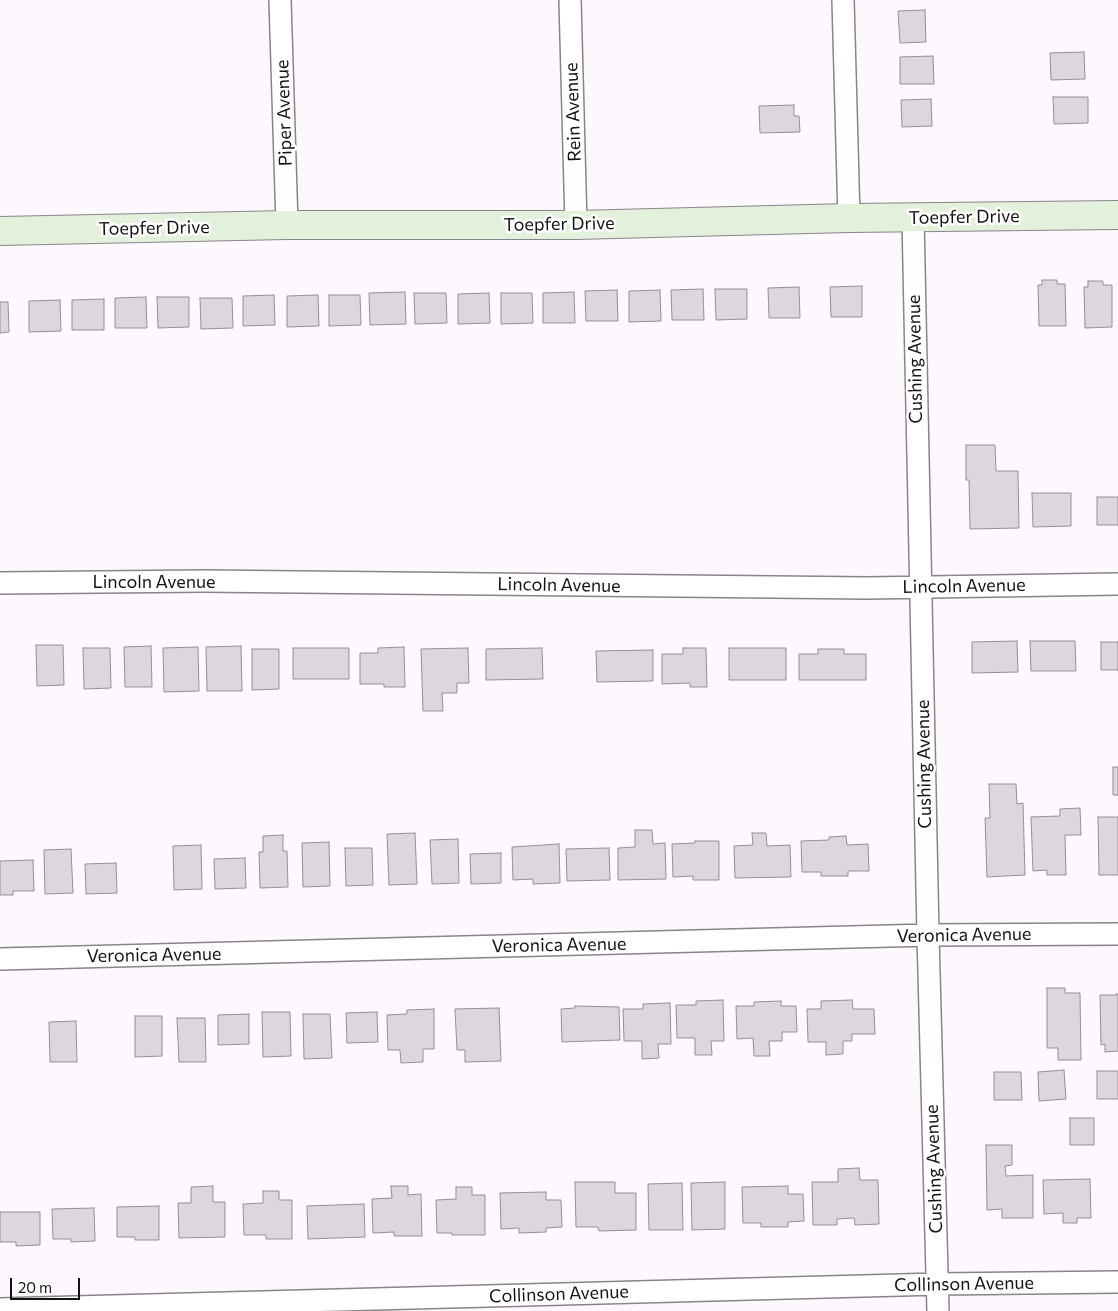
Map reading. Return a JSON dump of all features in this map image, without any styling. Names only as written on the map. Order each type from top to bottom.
[{"type":"street","name":"Piper Avenue","points":[[280,0],[287,225]]},
{"type":"street","name":"Rein Avenue","points":[[570,0],[576,225]]},
{"type":"street","points":[[844,0],[849,218]]},
{"type":"street","name":"Toepfer Drive","points":[[0,231],[287,225],[576,225],[849,218],[1118,216]]},
{"type":"street","name":"Cushing Avenue","points":[[913,218],[938,1311]]},
{"type":"street","name":"Lincoln Avenue","points":[[0,583],[203,581],[920,588],[962,585],[1118,584]]},
{"type":"street","name":"Veronica Avenue","points":[[0,959],[928,935],[1118,934]]},
{"type":"street","name":"Collinson Avenue","points":[[0,1309],[938,1284],[1118,1282]]},
{"type":"building","points":[[925,10],[926,42],[900,43],[898,11]]},
{"type":"building","points":[[1084,52],[1085,79],[1051,80],[1050,53]]},
{"type":"building","points":[[933,56],[934,84],[900,84],[900,57]]},
{"type":"building","points":[[1053,97],[1088,97],[1088,123],[1054,124]]},
{"type":"building","points":[[931,99],[932,126],[902,127],[901,100]]},
{"type":"building","points":[[794,105],[794,116],[799,116],[800,132],[760,133],[759,106]]},
{"type":"building","points":[[1042,280],[1057,280],[1057,284],[1065,284],[1066,326],[1039,326],[1038,285],[1042,285]]},
{"type":"building","points":[[1088,281],[1103,281],[1103,285],[1112,285],[1112,327],[1085,328],[1084,287],[1088,287]]},
{"type":"building","points":[[862,286],[862,317],[831,317],[830,287]]},
{"type":"building","points":[[799,287],[800,318],[769,318],[768,288]]},
{"type":"building","points":[[703,289],[704,320],[672,320],[671,290]]},
{"type":"building","points":[[715,289],[747,289],[747,319],[716,320]]},
{"type":"building","points":[[617,290],[618,321],[586,321],[585,291]]},
{"type":"building","points":[[660,290],[661,321],[629,322],[629,291]]},
{"type":"building","points":[[405,292],[406,324],[370,325],[369,293]]},
{"type":"building","points":[[574,292],[575,323],[543,323],[543,293]]},
{"type":"building","points":[[414,293],[446,293],[447,323],[415,324]]},
{"type":"building","points":[[489,293],[490,323],[458,324],[458,294]]},
{"type":"building","points":[[501,293],[532,293],[533,323],[501,324]]},
{"type":"building","points":[[274,295],[275,325],[243,326],[243,296]]},
{"type":"building","points":[[318,295],[319,326],[287,327],[287,296]]},
{"type":"building","points":[[329,295],[360,295],[361,325],[329,326]]},
{"type":"building","points":[[146,297],[147,328],[115,328],[115,298]]},
{"type":"building","points":[[157,297],[189,297],[189,327],[158,328]]},
{"type":"building","points":[[200,298],[232,298],[233,328],[201,329]]},
{"type":"building","points":[[104,299],[104,330],[72,330],[72,300]]},
{"type":"building","points":[[60,300],[61,331],[29,332],[29,301]]},
{"type":"building","points":[[0,302],[8,302],[9,332],[0,333]]},
{"type":"building","points":[[966,445],[995,445],[996,471],[1018,471],[1019,528],[970,529],[969,480],[966,480]]},
{"type":"building","points":[[1032,493],[1071,493],[1071,526],[1033,527]]},
{"type":"building","points":[[1097,497],[1118,497],[1118,525],[1097,525]]},
{"type":"building","points":[[1017,641],[1018,672],[972,673],[972,642]]},
{"type":"building","points":[[1030,641],[1075,641],[1076,671],[1031,671]]},
{"type":"building","points":[[1101,642],[1118,642],[1118,670],[1101,670]]},
{"type":"building","points":[[36,645],[63,645],[64,685],[37,686]]},
{"type":"building","points":[[151,646],[152,687],[125,687],[124,647]]},
{"type":"building","points":[[241,646],[242,691],[207,691],[206,647]]},
{"type":"building","points":[[198,647],[199,691],[164,692],[163,648]]},
{"type":"building","points":[[404,647],[405,687],[384,687],[384,684],[360,684],[360,653],[378,653],[378,648]]},
{"type":"building","points":[[83,648],[110,648],[111,688],[84,689]]},
{"type":"building","points":[[293,648],[349,648],[349,679],[293,679]]},
{"type":"building","points":[[468,648],[469,683],[457,683],[457,693],[442,693],[443,711],[423,711],[421,649]]},
{"type":"building","points":[[542,648],[543,679],[486,680],[486,649]]},
{"type":"building","points":[[683,648],[706,648],[707,687],[690,687],[690,683],[662,684],[662,654],[683,654]]},
{"type":"building","points":[[729,648],[786,648],[786,680],[729,680]]},
{"type":"building","points":[[252,649],[279,649],[279,689],[252,690]]},
{"type":"building","points":[[818,649],[844,649],[844,654],[866,654],[866,680],[799,680],[799,654],[818,654]]},
{"type":"building","points":[[653,650],[653,681],[597,682],[596,651]]},
{"type":"building","points":[[1113,767],[1118,767],[1118,795],[1113,795]]},
{"type":"building","points":[[989,784],[1016,784],[1017,804],[1023,803],[1025,875],[987,877],[985,818],[990,818]]},
{"type":"building","points":[[1080,808],[1081,835],[1065,835],[1066,875],[1047,875],[1047,870],[1033,871],[1031,817],[1060,816],[1060,809]]},
{"type":"building","points":[[1098,817],[1118,817],[1118,875],[1099,875]]},
{"type":"building","points":[[635,830],[652,830],[653,844],[665,843],[666,879],[618,880],[618,848],[635,847]]},
{"type":"building","points":[[415,833],[417,884],[389,885],[387,834]]},
{"type":"building","points":[[752,833],[766,833],[767,846],[790,845],[791,877],[735,878],[734,846],[753,845]]},
{"type":"building","points":[[283,835],[283,851],[287,851],[288,887],[260,888],[259,852],[263,852],[263,836]]},
{"type":"building","points":[[846,836],[847,845],[868,844],[869,871],[848,871],[848,876],[821,876],[821,872],[802,872],[801,841],[829,840],[829,837]]},
{"type":"building","points":[[458,839],[459,883],[432,884],[430,840]]},
{"type":"building","points":[[695,841],[719,841],[719,880],[693,880],[693,876],[673,877],[672,844],[695,843]]},
{"type":"building","points":[[329,842],[330,886],[303,887],[302,843]]},
{"type":"building","points":[[559,844],[560,883],[533,884],[533,879],[513,880],[512,847]]},
{"type":"building","points":[[201,845],[202,889],[174,890],[173,846]]},
{"type":"building","points":[[345,848],[372,848],[373,885],[346,886]]},
{"type":"building","points":[[609,848],[610,880],[567,881],[566,849]]},
{"type":"building","points":[[71,849],[73,893],[45,894],[44,850]]},
{"type":"building","points":[[501,853],[501,883],[471,884],[470,854]]},
{"type":"building","points":[[245,858],[246,888],[215,889],[214,859]]},
{"type":"building","points":[[33,860],[34,891],[13,891],[13,895],[0,895],[0,861]]},
{"type":"building","points":[[116,863],[117,893],[86,894],[85,864]]},
{"type":"building","points":[[1047,988],[1065,988],[1065,993],[1080,993],[1081,1060],[1058,1060],[1058,1048],[1047,1048]]},
{"type":"building","points":[[1118,994],[1118,1051],[1105,1052],[1105,1044],[1101,1045],[1100,995]]},
{"type":"building","points":[[723,1000],[724,1041],[711,1041],[712,1055],[695,1055],[695,1038],[677,1038],[676,1005],[696,1005],[696,1001]]},
{"type":"building","points":[[852,1000],[853,1009],[874,1009],[875,1034],[852,1034],[852,1041],[843,1041],[843,1054],[826,1055],[826,1042],[808,1042],[807,1009],[821,1009],[821,1001]]},
{"type":"building","points":[[781,1001],[781,1006],[796,1006],[797,1032],[782,1032],[782,1041],[769,1041],[770,1056],[754,1056],[753,1038],[737,1039],[736,1006],[754,1006],[754,1002]]},
{"type":"building","points":[[670,1003],[671,1044],[658,1044],[659,1058],[642,1059],[642,1041],[624,1041],[623,1009],[643,1009],[643,1004]]},
{"type":"building","points":[[575,1006],[619,1007],[620,1040],[562,1042],[561,1009],[575,1008]]},
{"type":"building","points":[[499,1008],[501,1061],[465,1062],[465,1050],[457,1050],[455,1009]]},
{"type":"building","points":[[434,1009],[434,1049],[423,1049],[423,1062],[401,1063],[400,1050],[388,1050],[387,1015],[407,1014],[407,1010]]},
{"type":"building","points":[[262,1012],[290,1012],[291,1056],[263,1057]]},
{"type":"building","points":[[377,1012],[378,1042],[347,1043],[346,1013]]},
{"type":"building","points":[[249,1014],[249,1044],[218,1045],[218,1015]]},
{"type":"building","points":[[303,1014],[330,1014],[332,1058],[304,1059]]},
{"type":"building","points":[[135,1016],[162,1016],[162,1056],[135,1057]]},
{"type":"building","points":[[177,1018],[205,1018],[206,1062],[179,1062]]},
{"type":"building","points":[[76,1021],[77,1062],[50,1062],[49,1022]]},
{"type":"building","points":[[1064,1070],[1066,1099],[1039,1101],[1038,1072]]},
{"type":"building","points":[[1097,1071],[1118,1071],[1118,1099],[1097,1099]]},
{"type":"building","points":[[994,1072],[1021,1072],[1022,1100],[994,1100]]},
{"type":"building","points":[[1070,1118],[1094,1118],[1094,1145],[1070,1145]]},
{"type":"building","points":[[986,1145],[1012,1145],[1012,1165],[1005,1166],[1006,1176],[1033,1175],[1033,1218],[1002,1218],[1002,1209],[987,1210]]},
{"type":"building","points":[[859,1168],[860,1180],[878,1180],[879,1224],[855,1225],[854,1218],[837,1219],[837,1225],[813,1225],[812,1182],[838,1182],[838,1169]]},
{"type":"building","points":[[1090,1179],[1091,1218],[1077,1218],[1077,1223],[1063,1223],[1063,1213],[1044,1214],[1043,1180]]},
{"type":"building","points":[[575,1182],[615,1182],[615,1193],[636,1193],[636,1230],[599,1231],[598,1227],[576,1227]]},
{"type":"building","points":[[725,1182],[725,1229],[692,1230],[691,1183]]},
{"type":"building","points":[[682,1183],[683,1230],[649,1230],[648,1184]]},
{"type":"building","points":[[213,1186],[213,1202],[225,1202],[225,1237],[179,1238],[178,1203],[191,1203],[191,1187]]},
{"type":"building","points":[[391,1186],[408,1186],[408,1195],[421,1194],[422,1236],[394,1236],[394,1232],[373,1233],[372,1199],[392,1198]]},
{"type":"building","points":[[788,1186],[788,1194],[803,1194],[804,1221],[788,1222],[788,1227],[761,1227],[761,1223],[743,1223],[742,1187]]},
{"type":"building","points":[[456,1187],[472,1187],[472,1195],[485,1195],[485,1235],[437,1233],[436,1200],[456,1199]]},
{"type":"building","points":[[263,1191],[279,1191],[279,1200],[292,1200],[292,1239],[266,1239],[266,1235],[244,1235],[243,1204],[263,1203]]},
{"type":"building","points":[[546,1192],[546,1200],[561,1200],[562,1227],[546,1228],[546,1232],[519,1233],[519,1228],[501,1229],[500,1193]]},
{"type":"building","points":[[364,1204],[365,1237],[308,1239],[307,1206]]},
{"type":"building","points":[[159,1206],[159,1240],[135,1240],[135,1237],[117,1237],[117,1207]]},
{"type":"building","points":[[94,1208],[95,1241],[71,1242],[71,1239],[53,1239],[52,1209]]},
{"type":"building","points":[[0,1212],[40,1212],[40,1245],[16,1246],[16,1242],[0,1242]]}]
